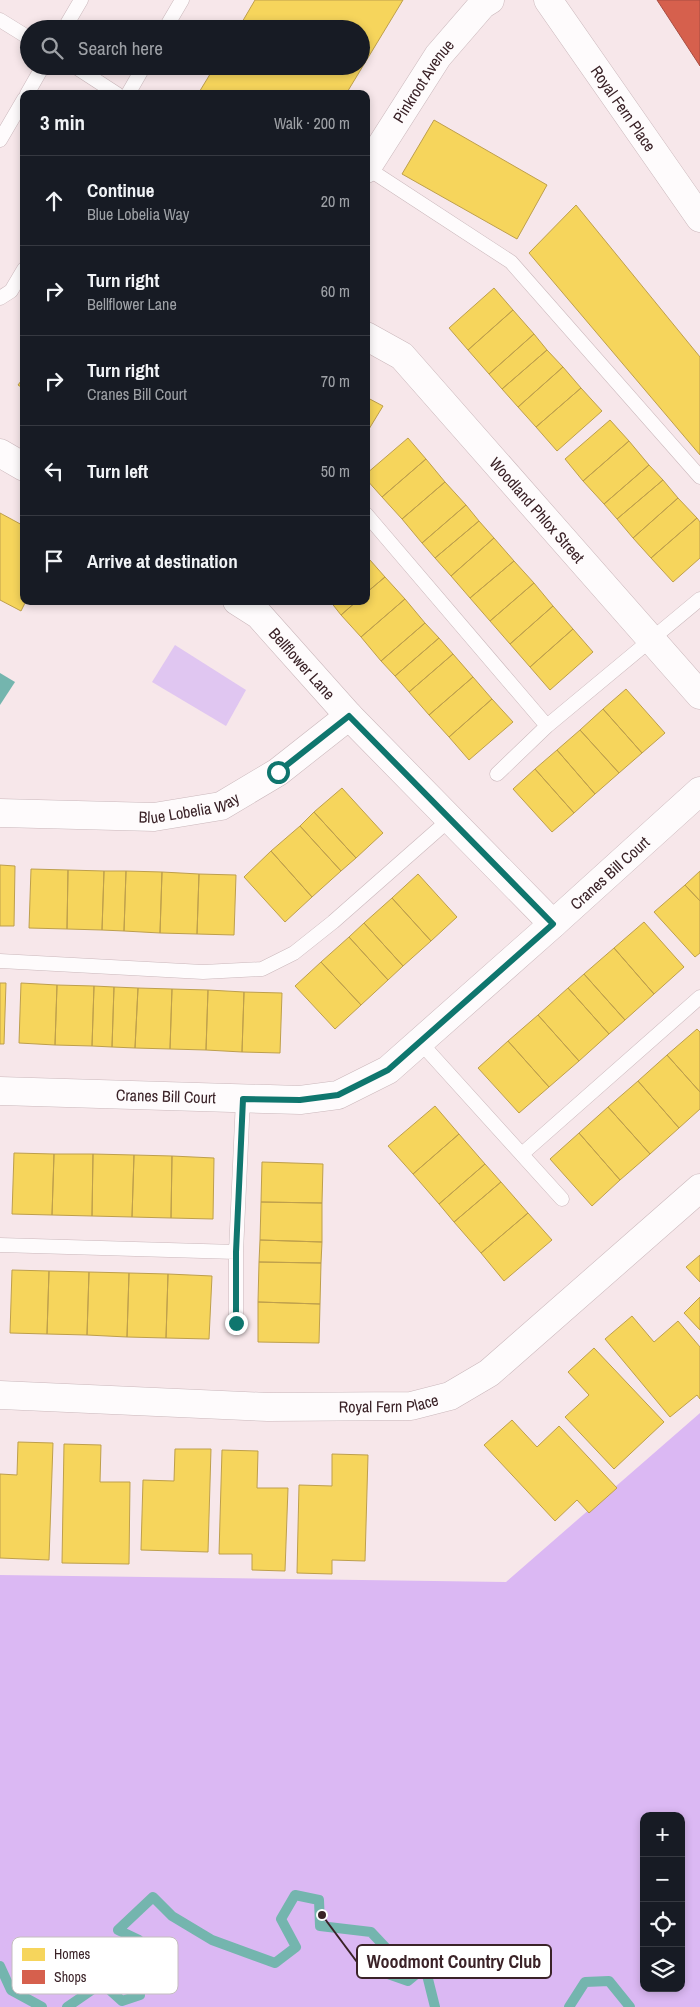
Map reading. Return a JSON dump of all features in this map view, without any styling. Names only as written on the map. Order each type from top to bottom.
[{"type":"street","name":"Pinkroot Avenue","points":[[370,163],[438,56],[482,6],[490,0]]},
{"type":"street","name":"Royal Fern Place","points":[[548,0],[700,218]]},
{"type":"street","name":"Woodland Phlox Street","points":[[370,338],[402,356],[700,695]]},
{"type":"street","points":[[0,453],[20,465]]},
{"type":"street","name":"Bellflower Lane","points":[[242,605],[259,616],[349,716],[553,924]]},
{"type":"street","name":"Blue Lobelia Way","points":[[0,813],[154,817],[221,806],[278,772],[349,716]]},
{"type":"street","name":"Cranes Bill Court","points":[[0,1091],[300,1100],[338,1095],[388,1070],[700,791]]},
{"type":"street","name":"Royal Fern Place","points":[[0,1395],[268,1407],[411,1406],[450,1396],[489,1373],[700,1188]]},
{"type":"lane","points":[[69,20],[81,0]]},
{"type":"lane","points":[[170,20],[182,0]]},
{"type":"lane","points":[[0,20],[20,32]]},
{"type":"lane","points":[[29,90],[38,75]]},
{"type":"lane","points":[[88,75],[111,90]]},
{"type":"lane","points":[[130,90],[139,75]]},
{"type":"lane","points":[[0,140],[20,106]]},
{"type":"lane","points":[[370,170],[511,262],[700,477]]},
{"type":"lane","points":[[0,298],[11,291],[20,276]]},
{"type":"lane","points":[[370,519],[547,726]]},
{"type":"lane","points":[[497,774],[547,726],[700,599]]},
{"type":"lane","points":[[0,961],[203,972],[262,969],[294,953],[333,922],[450,819]]},
{"type":"lane","points":[[522,1154],[700,997]]},
{"type":"lane","points":[[420,1042],[562,1199]]},
{"type":"lane","points":[[236,1323],[236,1252],[243,1099]]},
{"type":"lane","points":[[0,1245],[236,1252]]},
{"type":"shaded area","points":[[175,645],[246,690],[226,726],[152,682]]},
{"type":"shaded area","points":[[700,1413],[700,2007],[0,2007],[0,1575],[506,1582]]},
{"type":"water","points":[[0,673],[15,682],[0,705]]},
{"type":"building: Homes","points":[[255,0],[403,0],[370,54],[370,20],[243,20]]},
{"type":"building: Homes","points":[[210,75],[358,75],[348,90],[200,90]]},
{"type":"building: Homes","points":[[434,120],[547,185],[517,239],[402,174]]},
{"type":"building: Homes","points":[[576,205],[700,357],[700,455],[529,253]]},
{"type":"building: Homes","points":[[494,288],[513,310],[468,350],[449,328]]},
{"type":"building: Homes","points":[[513,310],[534,334],[489,374],[468,350]]},
{"type":"building: Homes","points":[[534,334],[547,350],[502,389],[489,374]]},
{"type":"building: Homes","points":[[547,350],[563,367],[518,407],[502,389]]},
{"type":"building: Homes","points":[[563,367],[581,388],[536,427],[518,407]]},
{"type":"building: Homes","points":[[581,388],[602,411],[557,451],[536,427]]},
{"type":"building: Homes","points":[[370,399],[383,406],[370,427]]},
{"type":"building: Homes","points":[[610,420],[629,441],[583,481],[565,459]]},
{"type":"building: Homes","points":[[408,438],[426,459],[382,497],[370,484],[370,471]]},
{"type":"building: Homes","points":[[629,441],[649,465],[604,504],[583,481]]},
{"type":"building: Homes","points":[[426,459],[445,482],[402,519],[382,497]]},
{"type":"building: Homes","points":[[649,465],[663,480],[617,519],[604,504]]},
{"type":"building: Homes","points":[[663,480],[678,498],[633,538],[617,519]]},
{"type":"building: Homes","points":[[445,482],[466,505],[422,543],[402,519]]},
{"type":"building: Homes","points":[[678,498],[697,518],[651,558],[633,538]]},
{"type":"building: Homes","points":[[466,505],[479,521],[435,558],[422,543]]},
{"type":"building: Homes","points":[[0,513],[20,524],[20,605],[24,605],[21,611],[0,600]]},
{"type":"building: Homes","points":[[697,518],[700,522],[700,558],[673,582],[651,558]]},
{"type":"building: Homes","points":[[479,521],[494,538],[451,576],[435,558]]},
{"type":"building: Homes","points":[[494,538],[514,561],[470,598],[451,576]]},
{"type":"building: Homes","points":[[370,560],[385,577],[370,590]]},
{"type":"building: Homes","points":[[514,561],[534,583],[490,621],[470,598]]},
{"type":"building: Homes","points":[[385,577],[405,599],[361,637],[341,615],[352,605],[370,605],[370,590]]},
{"type":"building: Homes","points":[[534,583],[553,606],[510,644],[490,621]]},
{"type":"building: Homes","points":[[405,599],[425,623],[381,661],[361,637]]},
{"type":"building: Homes","points":[[333,605],[352,605],[341,615]]},
{"type":"building: Homes","points":[[553,606],[573,629],[530,667],[510,644]]},
{"type":"building: Homes","points":[[425,623],[439,638],[395,676],[381,661]]},
{"type":"building: Homes","points":[[573,629],[593,652],[550,690],[530,667]]},
{"type":"building: Homes","points":[[439,638],[453,654],[409,692],[395,676]]},
{"type":"building: Homes","points":[[453,654],[473,677],[429,715],[409,692]]},
{"type":"building: Homes","points":[[473,677],[492,699],[449,737],[429,715]]},
{"type":"building: Homes","points":[[626,689],[665,733],[642,753],[603,709]]},
{"type":"building: Homes","points":[[492,699],[513,722],[469,760],[449,737]]},
{"type":"building: Homes","points":[[603,709],[642,753],[619,773],[580,730]]},
{"type":"building: Homes","points":[[580,730],[619,773],[595,794],[557,750]]},
{"type":"building: Homes","points":[[557,750],[595,794],[574,813],[535,769]]},
{"type":"building: Homes","points":[[535,769],[574,813],[552,832],[513,789]]},
{"type":"building: Homes","points":[[342,788],[383,833],[356,858],[314,812]]},
{"type":"building: Homes","points":[[314,812],[356,858],[341,871],[300,826]]},
{"type":"building: Homes","points":[[300,826],[341,871],[312,897],[271,851]]},
{"type":"building: Homes","points":[[271,851],[312,897],[285,922],[244,877]]},
{"type":"building: Homes","points":[[0,865],[15,866],[14,926],[0,926]]},
{"type":"building: Homes","points":[[31,869],[68,870],[67,929],[29,928]]},
{"type":"building: Homes","points":[[68,870],[104,871],[102,930],[67,929]]},
{"type":"building: Homes","points":[[104,871],[126,871],[124,931],[102,930]]},
{"type":"building: Homes","points":[[126,871],[162,872],[160,933],[124,931]]},
{"type":"building: Homes","points":[[700,871],[700,901],[685,885]]},
{"type":"building: Homes","points":[[162,872],[199,874],[197,934],[160,933]]},
{"type":"building: Homes","points":[[199,874],[236,875],[234,935],[197,934]]},
{"type":"building: Homes","points":[[418,874],[457,917],[431,941],[392,898]]},
{"type":"building: Homes","points":[[685,885],[700,901],[700,953],[695,957],[654,912]]},
{"type":"building: Homes","points":[[392,898],[431,941],[403,966],[364,923]]},
{"type":"building: Homes","points":[[644,922],[684,967],[654,994],[614,948]]},
{"type":"building: Homes","points":[[364,923],[403,966],[388,980],[349,937]]},
{"type":"building: Homes","points":[[349,937],[388,980],[361,1005],[321,962]]},
{"type":"building: Homes","points":[[614,948],[654,994],[625,1020],[584,974]]},
{"type":"building: Homes","points":[[321,962],[361,1005],[335,1029],[295,986]]},
{"type":"building: Homes","points":[[584,974],[625,1020],[609,1034],[568,988]]},
{"type":"building: Homes","points":[[0,983],[6,983],[4,1044],[0,1044]]},
{"type":"building: Homes","points":[[21,983],[57,985],[55,1045],[19,1043]]},
{"type":"building: Homes","points":[[57,985],[94,986],[92,1046],[55,1045]]},
{"type":"building: Homes","points":[[94,986],[114,987],[112,1047],[92,1046]]},
{"type":"building: Homes","points":[[114,987],[138,988],[135,1048],[112,1047]]},
{"type":"building: Homes","points":[[138,988],[172,989],[170,1049],[135,1048]]},
{"type":"building: Homes","points":[[568,988],[609,1034],[579,1061],[538,1015]]},
{"type":"building: Homes","points":[[172,989],[208,990],[206,1050],[170,1049]]},
{"type":"building: Homes","points":[[208,990],[244,992],[242,1052],[206,1050]]},
{"type":"building: Homes","points":[[244,992],[282,993],[280,1053],[242,1052]]},
{"type":"building: Homes","points":[[538,1015],[579,1061],[549,1087],[508,1041]]},
{"type":"building: Homes","points":[[697,1029],[700,1032],[700,1092],[667,1055]]},
{"type":"building: Homes","points":[[508,1041],[549,1087],[519,1113],[478,1068]]},
{"type":"building: Homes","points":[[667,1055],[700,1092],[700,1109],[679,1128],[638,1081]]},
{"type":"building: Homes","points":[[638,1081],[679,1128],[650,1154],[608,1107]]},
{"type":"building: Homes","points":[[435,1106],[459,1134],[413,1174],[388,1146]]},
{"type":"building: Homes","points":[[608,1107],[650,1154],[620,1180],[579,1133]]},
{"type":"building: Homes","points":[[579,1133],[620,1180],[592,1206],[550,1159]]},
{"type":"building: Homes","points":[[459,1134],[485,1164],[439,1204],[413,1174]]},
{"type":"building: Homes","points":[[14,1153],[54,1154],[52,1215],[12,1214]]},
{"type":"building: Homes","points":[[54,1154],[93,1154],[92,1216],[52,1215]]},
{"type":"building: Homes","points":[[93,1154],[134,1155],[132,1217],[92,1216]]},
{"type":"building: Homes","points":[[134,1155],[172,1156],[171,1218],[132,1217]]},
{"type":"building: Homes","points":[[172,1156],[214,1158],[213,1219],[171,1218]]},
{"type":"building: Homes","points":[[262,1162],[323,1164],[322,1203],[261,1202]]},
{"type":"building: Homes","points":[[485,1164],[501,1182],[454,1222],[439,1204]]},
{"type":"building: Homes","points":[[501,1182],[528,1213],[481,1253],[454,1222]]},
{"type":"building: Homes","points":[[261,1202],[322,1203],[322,1242],[260,1240]]},
{"type":"building: Homes","points":[[528,1213],[552,1240],[504,1281],[481,1253]]},
{"type":"building: Homes","points":[[260,1240],[322,1242],[321,1263],[259,1262]]},
{"type":"building: Homes","points":[[700,1255],[700,1282],[686,1267]]},
{"type":"building: Homes","points":[[259,1262],[321,1263],[320,1304],[258,1302]]},
{"type":"building: Homes","points":[[12,1270],[49,1271],[47,1334],[10,1333]]},
{"type":"building: Homes","points":[[49,1271],[89,1272],[87,1335],[47,1334]]},
{"type":"building: Homes","points":[[89,1272],[129,1273],[127,1337],[87,1335]]},
{"type":"building: Homes","points":[[129,1273],[168,1274],[166,1338],[127,1337]]},
{"type":"building: Homes","points":[[168,1274],[212,1276],[209,1339],[166,1338]]},
{"type":"building: Homes","points":[[700,1297],[700,1330],[684,1313]]},
{"type":"building: Homes","points":[[258,1302],[320,1304],[319,1343],[258,1342]]},
{"type":"building: Homes","points":[[632,1316],[654,1342],[678,1321],[700,1347],[700,1399],[697,1395],[670,1417],[605,1339]]},
{"type":"building: Homes","points":[[594,1348],[664,1422],[614,1469],[565,1417],[589,1395],[568,1372]]},
{"type":"building: Homes","points":[[512,1420],[537,1447],[559,1426],[617,1488],[589,1513],[577,1500],[555,1521],[484,1445]]},
{"type":"building: Homes","points":[[18,1442],[53,1443],[49,1560],[0,1558],[0,1474],[17,1475]]},
{"type":"building: Homes","points":[[64,1444],[101,1445],[100,1482],[130,1482],[129,1564],[62,1563]]},
{"type":"building: Homes","points":[[175,1449],[211,1449],[208,1552],[141,1550],[143,1480],[174,1481]]},
{"type":"building: Homes","points":[[222,1450],[258,1451],[257,1488],[288,1488],[285,1571],[252,1570],[252,1554],[219,1554]]},
{"type":"building: Homes","points":[[332,1454],[368,1455],[365,1561],[332,1560],[332,1574],[297,1573],[299,1485],[332,1486]]},
{"type":"building: Shops","points":[[657,0],[700,0],[700,66]]},
{"type":"waterway","points":[[133,1937],[118,1930],[153,1897],[172,1916],[212,1940],[275,1963],[296,1947],[281,1919],[295,1895],[319,1900],[320,1926],[371,1932],[386,1948],[388,1974],[408,1981],[425,1967],[435,2007]]},
{"type":"waterway","points":[[0,1966],[12,1991]]},
{"type":"waterway","points":[[569,2007],[585,1982],[609,1981],[630,2007]]},
{"type":"waterway","points":[[18,1994],[42,2007]]},
{"type":"waterway","points":[[67,2007],[86,1994]]},
{"type":"waterway","points":[[114,1994],[122,2001],[140,1994]]},
{"type":"place","name":"Woodmont Country Club","points":[[322,1915]]},
{"type":"route","points":[[236,1323],[236,1252],[243,1099],[300,1100],[338,1095],[388,1070],[553,924],[349,716],[278,772]]}]
